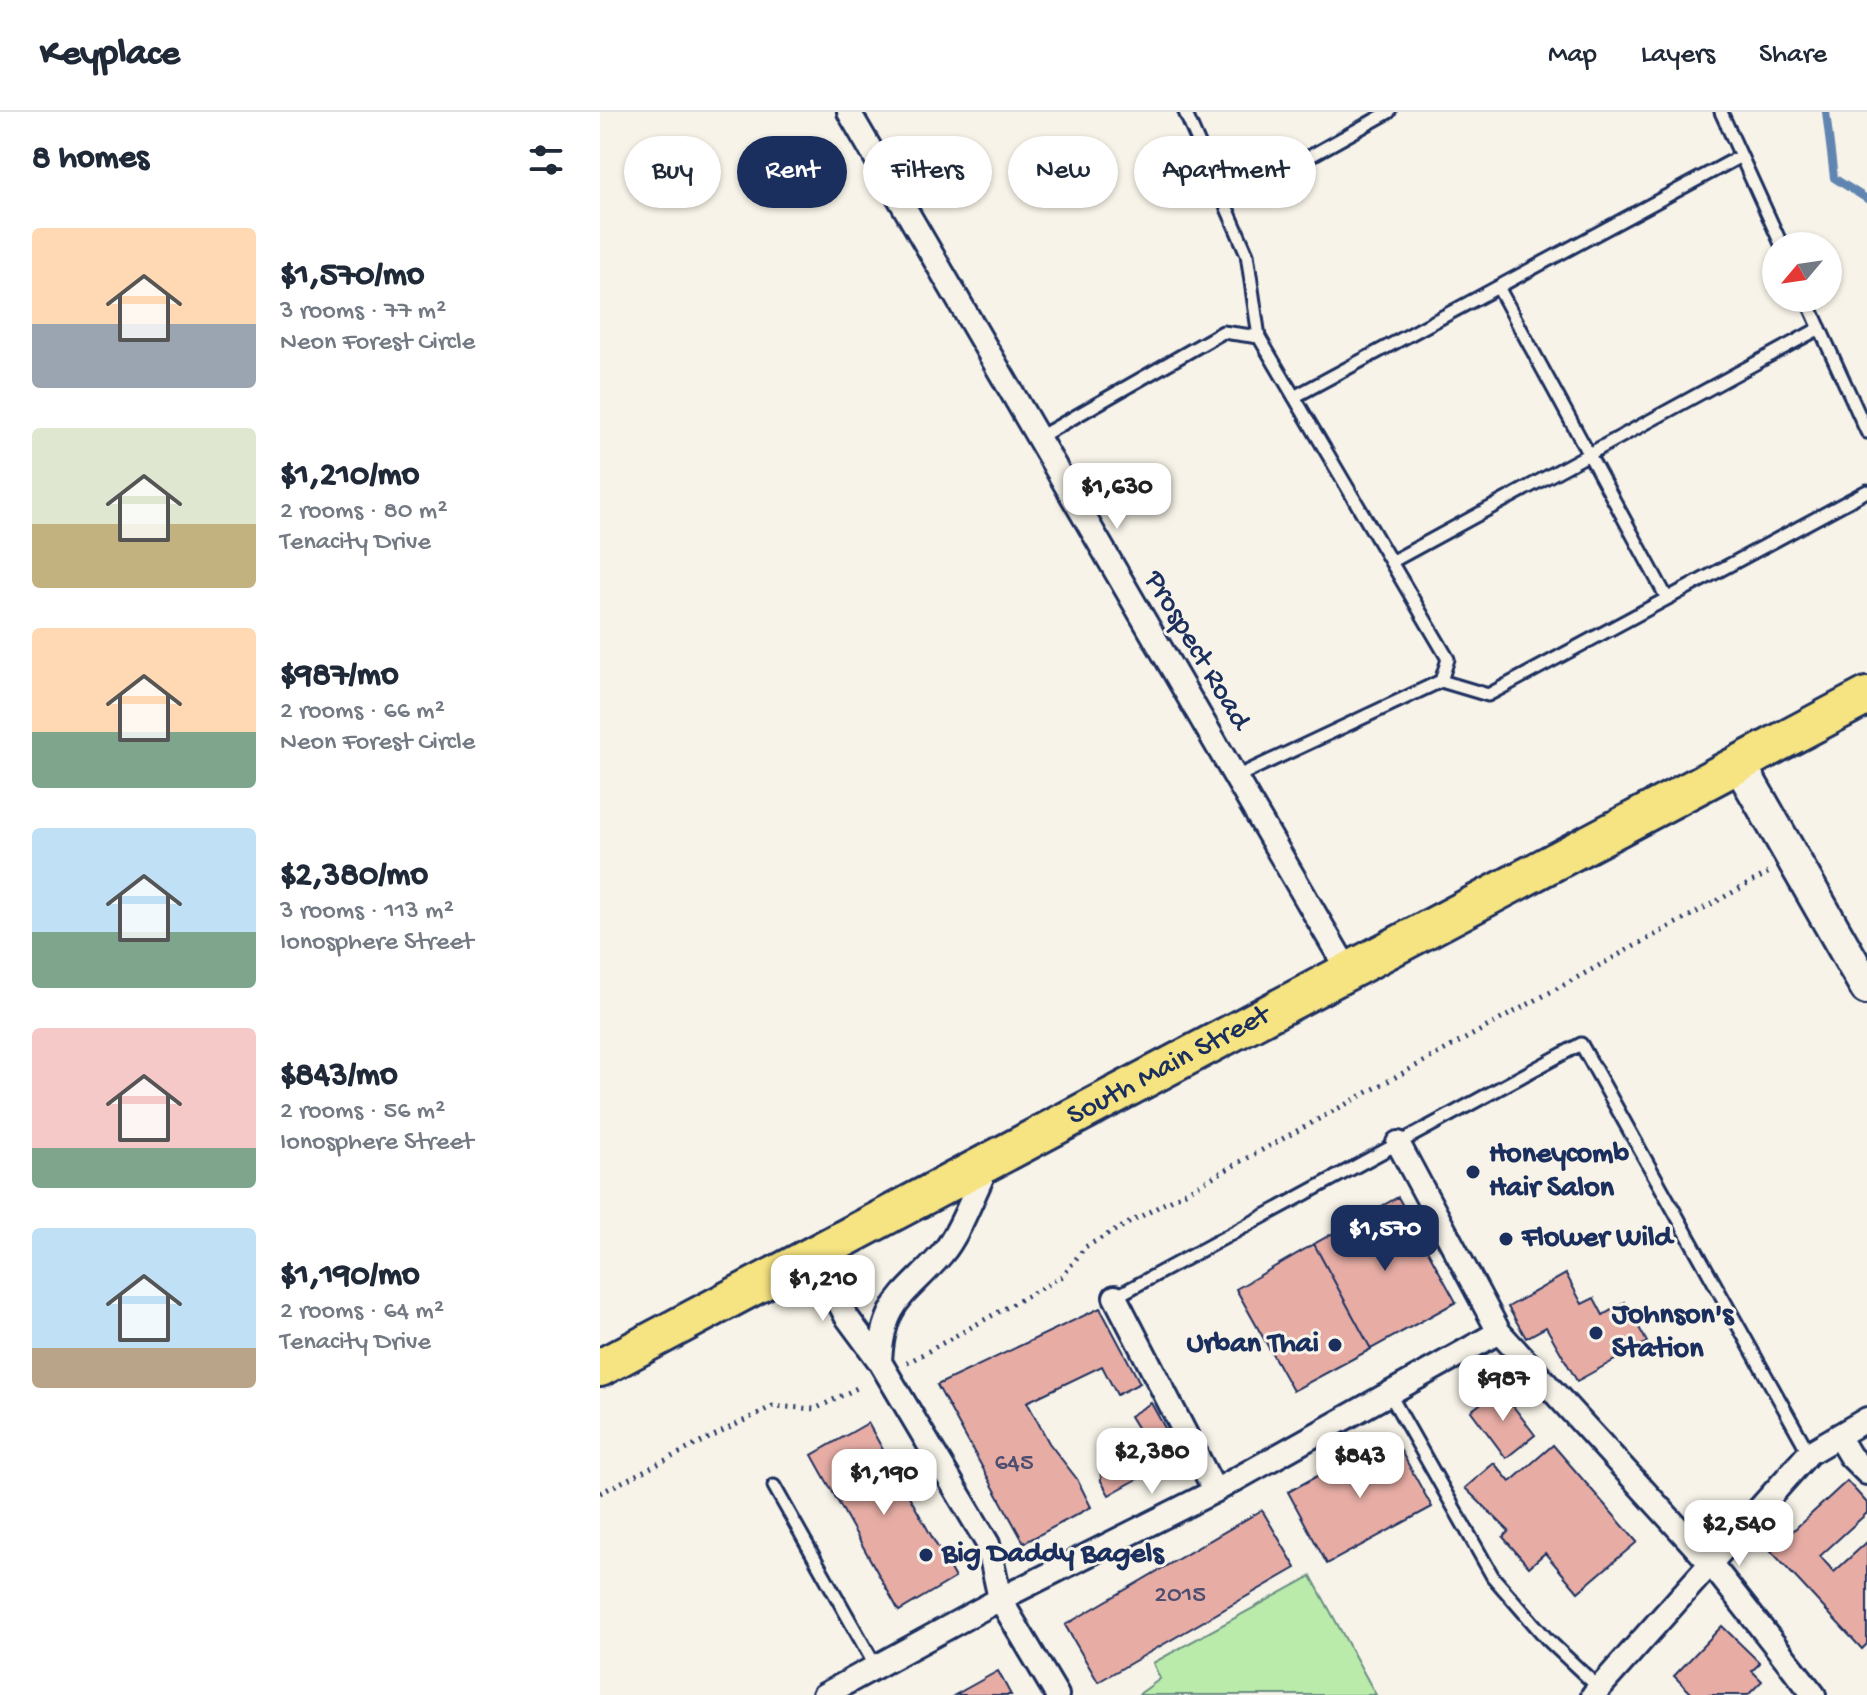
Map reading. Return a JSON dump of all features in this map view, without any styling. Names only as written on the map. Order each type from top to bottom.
[{"type":"main road","name":"South Main Street","points":[[600,1368],[1867,696]]},
{"type":"street","name":"Prospect Road","points":[[849,112],[1036,439],[1348,971]]},
{"type":"street","points":[[1739,764],[1867,988]]},
{"type":"street","points":[[1398,1143],[1499,1332],[1711,1564],[1814,1695]]},
{"type":"street","points":[[880,1362],[881,1336],[901,1293],[944,1252],[989,1161]]},
{"type":"street","points":[[814,1254],[846,1316],[880,1362],[988,1544],[1000,1599],[1057,1695]]},
{"type":"street","points":[[1115,1297],[1215,1491]]},
{"type":"street","points":[[824,1695],[857,1687],[876,1667],[1000,1599],[1215,1491],[1499,1332]]},
{"type":"street","points":[[1596,1692],[1809,1453],[1867,1419]]},
{"type":"street","points":[[1838,1436],[1850,1456],[1867,1473]]},
{"type":"lane","points":[[1185,112],[1195,136]]},
{"type":"lane","points":[[1316,153],[1389,112]]},
{"type":"lane","points":[[1721,112],[1776,232]]},
{"type":"lane","points":[[1294,397],[1741,156]]},
{"type":"lane","points":[[1227,208],[1247,254],[1259,337],[1448,659],[1441,681]]},
{"type":"lane","points":[[1498,287],[1667,598]]},
{"type":"lane","points":[[1813,312],[1867,432]]},
{"type":"lane","points":[[1391,562],[1820,328]]},
{"type":"lane","points":[[1036,439],[1223,332],[1259,337]]},
{"type":"lane","points":[[1236,777],[1441,681],[1488,695],[1867,491]]},
{"type":"lane","points":[[1115,1297],[1581,1044],[1809,1453]]},
{"type":"lane","points":[[1389,1393],[1493,1577],[1596,1692]]},
{"type":"lane","points":[[774,1486],[876,1667]]},
{"type":"path","points":[[906,1364],[1063,1276],[1085,1247],[1793,859]]},
{"type":"path","points":[[600,1493],[773,1406],[815,1409],[859,1387]]},
{"type":"green space","points":[[1311,1576],[1376,1695],[1138,1695],[1160,1679],[1153,1663]]},
{"type":"building","points":[[1398,1197],[1456,1302],[1371,1349],[1314,1244]]},
{"type":"building","points":[[1314,1244],[1371,1349],[1293,1391],[1236,1289]]},
{"type":"building","name":"Johnson's Station","points":[[1566,1274],[1582,1304],[1594,1298],[1603,1315],[1625,1302],[1647,1342],[1577,1381],[1546,1327],[1526,1338],[1508,1307]]},
{"type":"building","points":[[1100,1308],[1140,1383],[1117,1395],[1102,1366],[1027,1402],[1049,1443],[1077,1479],[1091,1507],[1024,1543],[937,1385]]},
{"type":"building","points":[[1500,1389],[1535,1435],[1506,1458],[1471,1411]]},
{"type":"building","points":[[1151,1403],[1180,1455],[1109,1495],[1101,1481],[1100,1460],[1142,1436],[1130,1416]]},
{"type":"building","points":[[868,1423],[955,1578],[899,1611],[812,1455]]},
{"type":"building","points":[[1392,1435],[1432,1507],[1327,1564],[1288,1492]]},
{"type":"building","points":[[1553,1445],[1637,1542],[1578,1592],[1545,1553],[1529,1567],[1503,1537],[1509,1531],[1465,1488],[1494,1463],[1510,1482]]},
{"type":"building","points":[[1847,1481],[1867,1503],[1867,1513],[1820,1556],[1834,1572],[1867,1542],[1867,1644],[1862,1649],[1771,1551]]},
{"type":"building","points":[[1262,1510],[1296,1568],[1098,1682],[1065,1625]]},
{"type":"building","points":[[1722,1626],[1760,1663],[1752,1671],[1762,1681],[1748,1695],[1693,1695],[1674,1676]]},
{"type":"building","points":[[998,1671],[1011,1695],[955,1695]]},
{"type":"waterway","points":[[1826,112],[1834,178],[1867,199]]},
{"type":"place","name":"Honeycomb Hair Salon","points":[[1473,1172]]},
{"type":"place","name":"Flower Wild","points":[[1506,1239]]},
{"type":"place","name":"Johnson's Station","points":[[1596,1333]]},
{"type":"place","name":"Urban Thai","points":[[1335,1345]]},
{"type":"place","name":"Big Daddy Bagels","points":[[926,1555]]}]
